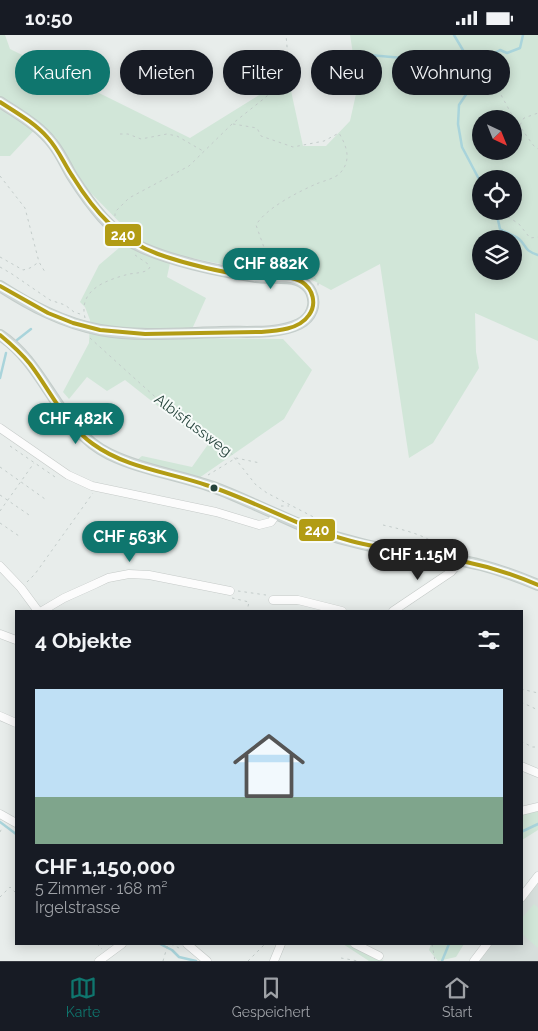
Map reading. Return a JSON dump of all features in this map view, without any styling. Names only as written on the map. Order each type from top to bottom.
[{"type":"main road","points":[[0,102],[47,137],[92,203],[114,230],[131,243],[172,259],[196,265],[258,277],[295,279],[307,287],[314,299],[312,311],[306,320],[293,326],[273,330],[118,332],[86,327],[46,313],[0,286]]},
{"type":"main road","points":[[0,335],[18,350],[77,429],[109,454],[202,483],[315,530],[363,544],[481,565],[538,585]]},
{"type":"street","points":[[0,428],[68,475],[95,487],[216,512],[259,525],[271,522],[276,515]]},
{"type":"street","points":[[394,610],[451,572],[458,560]]},
{"type":"street","points":[[0,566],[37,610]]},
{"type":"street","points":[[44,610],[64,598],[93,585],[129,574],[149,575],[232,595]]},
{"type":"street","points":[[273,600],[298,600],[338,610]]},
{"type":"street","points":[[0,634],[15,640]]},
{"type":"street","points":[[0,716],[15,723]]},
{"type":"street","points":[[523,767],[538,773]]},
{"type":"street","points":[[523,811],[538,807]]},
{"type":"street","points":[[0,814],[15,822]]},
{"type":"street","points":[[523,895],[538,876]]},
{"type":"street","points":[[102,960],[121,945]]},
{"type":"street","points":[[189,945],[207,961]]},
{"type":"street","points":[[274,961],[281,945]]},
{"type":"street","points":[[357,945],[379,956]]},
{"type":"street","points":[[474,961],[486,945]]},
{"type":"path","points":[[115,219],[115,211],[129,198],[181,171],[197,159],[232,124],[266,97],[289,69],[286,35]]},
{"type":"path","points":[[502,95],[511,110]]},
{"type":"path","points":[[522,122],[524,118],[538,113]]},
{"type":"path","points":[[232,124],[234,126],[241,125],[256,128],[261,135],[293,147],[324,141],[339,133],[347,147],[347,161],[341,174],[302,190],[261,217],[256,225],[266,253],[277,262],[305,271],[318,281],[320,294],[314,299]]},
{"type":"path","points":[[522,129],[538,149]]},
{"type":"path","points":[[120,134],[128,134],[141,139],[167,134],[177,136],[204,151]]},
{"type":"path","points":[[0,176],[25,208],[39,262],[45,272]]},
{"type":"path","points":[[514,220],[530,238],[538,237]]},
{"type":"path","points":[[86,327],[83,306],[95,287],[130,274],[148,270],[150,267],[130,251],[131,243]]},
{"type":"path","points":[[0,257],[23,270],[30,269],[39,262]]},
{"type":"path","points":[[0,267],[50,300],[66,305],[74,312],[84,315]]},
{"type":"path","name":"Albisfussweg","points":[[92,339],[163,404],[179,416],[207,432],[226,447],[256,485],[267,493],[334,527]]},
{"type":"path","points":[[10,447],[58,479]]},
{"type":"path","points":[[202,483],[205,478],[236,458],[260,463]]},
{"type":"path","points":[[0,511],[34,463]]},
{"type":"path","points":[[0,467],[45,499]]},
{"type":"path","points":[[20,588],[35,574],[94,492]]},
{"type":"path","points":[[0,495],[32,517]]},
{"type":"path","points":[[0,523],[19,536]]},
{"type":"path","points":[[383,525],[413,532],[440,547]]},
{"type":"path","points":[[232,595],[266,595],[273,600]]},
{"type":"path","points":[[232,595],[250,602],[248,610]]},
{"type":"path","points":[[523,689],[538,693]]},
{"type":"path","points":[[523,703],[538,710]]},
{"type":"path","points":[[523,742],[532,747],[538,747]]},
{"type":"path","points":[[0,832],[2,827]]},
{"type":"path","points":[[0,897],[10,887],[15,892]]},
{"type":"path","points":[[163,961],[168,945]]},
{"type":"path","points":[[248,961],[264,945]]},
{"type":"path","points":[[431,961],[435,961],[432,945]]},
{"type":"path","points":[[341,958],[358,961]]},
{"type":"shaded area","points":[[538,882],[538,961],[478,961],[490,945],[523,945],[523,901]]},
{"type":"green space","points":[[0,35],[5,35],[10,49],[15,51],[15,95],[103,95],[190,138],[259,95],[292,95],[303,146],[326,146],[350,121],[356,95],[382,95],[382,50],[352,50],[350,35],[538,35],[538,341],[475,313],[476,352],[479,368],[433,443],[409,458],[380,264],[331,290],[301,274],[260,272],[172,254],[167,277],[206,298],[188,338],[283,339],[312,370],[284,419],[199,478],[137,460],[142,456],[192,467],[209,443],[187,429],[125,380],[107,391],[87,377],[69,399],[63,392],[89,343],[90,320],[85,307],[80,302],[99,265],[133,236],[86,188],[56,138],[40,124],[10,156],[0,156]]},
{"type":"green space","points":[[538,809],[538,830],[523,839],[523,813]]},
{"type":"green space","points":[[534,904],[538,908],[538,948],[523,935],[523,917]]},
{"type":"green space","points":[[345,945],[349,945],[384,961],[369,961]]},
{"type":"green space","points":[[431,945],[463,945],[456,957],[438,961],[429,950]]},
{"type":"waterway","points":[[454,35],[463,50]]},
{"type":"waterway","points":[[474,170],[462,147],[458,124],[459,105],[484,60],[500,50],[507,53],[520,48],[523,35]]},
{"type":"waterway","points":[[382,56],[392,57]]},
{"type":"waterway","points":[[498,220],[500,229],[519,239],[528,250],[538,255]]},
{"type":"waterway","points":[[17,340],[31,329]]},
{"type":"waterway","points":[[0,378],[6,353]]},
{"type":"waterway","points":[[0,822],[15,833]]},
{"type":"waterway","points":[[523,831],[538,824]]},
{"type":"waterway","points":[[162,945],[172,950],[179,957],[196,961]]},
{"type":"waterway","points":[[442,961],[449,945]]},
{"type":"transit line","name":"240","points":[[0,102],[43,133],[55,147],[81,189],[99,213],[131,241],[158,254],[205,268],[254,277],[285,277],[297,280],[309,289],[313,297],[313,306],[305,320],[293,327],[280,330],[145,334],[100,330],[73,323],[48,313],[0,286]]},
{"type":"transit line","name":"240","points":[[0,335],[30,364],[74,427],[93,444],[119,459],[224,491],[332,536],[380,547],[475,564],[538,585]]}]
